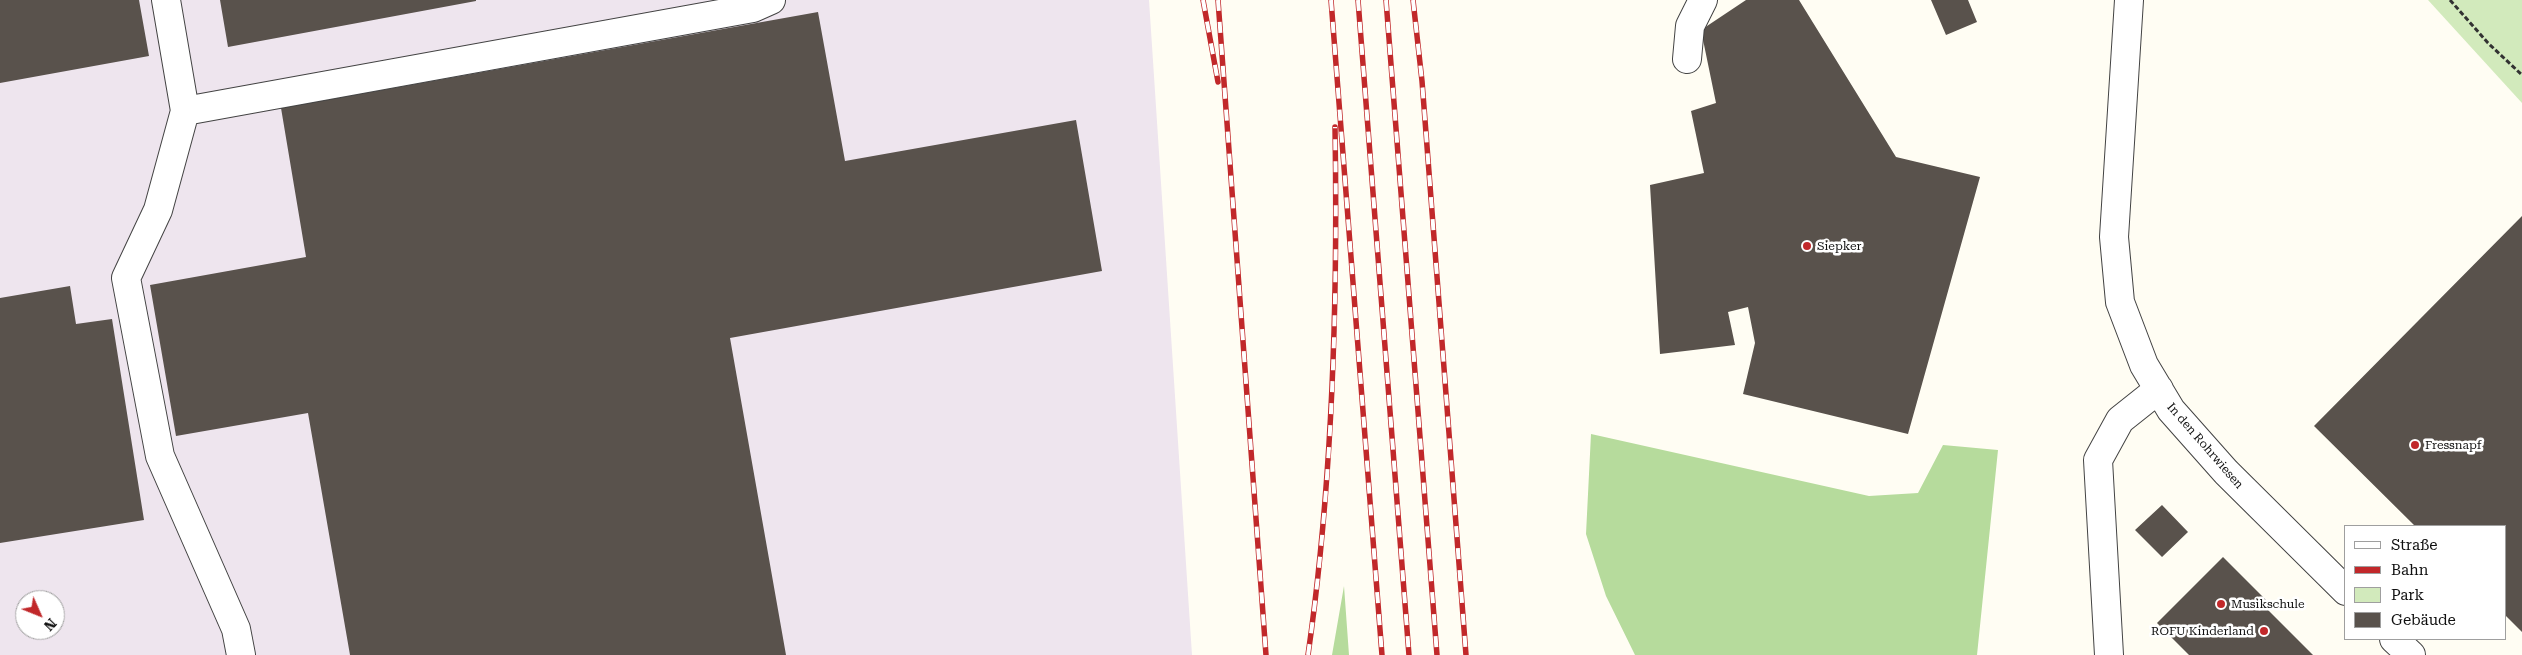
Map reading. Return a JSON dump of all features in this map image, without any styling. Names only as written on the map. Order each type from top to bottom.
[{"type":"street","points":[[166,0],[185,111],[158,210],[126,278],[160,456],[236,629],[241,655]]},
{"type":"street","points":[[185,111],[753,8],[771,0]]},
{"type":"street","points":[[1687,59],[1690,26],[1703,0]]},
{"type":"street","name":"In den Rohrwiesen","points":[[2129,0],[2114,237],[2120,302],[2144,365],[2172,410],[2226,472],[2344,589]]},
{"type":"street","points":[[2108,655],[2098,460],[2120,420],[2159,389]]},
{"type":"street","points":[[2395,640],[2410,655]]},
{"type":"path","points":[[2450,0],[2488,43],[2522,75]]},
{"type":"shaded area","points":[[0,0],[1149,0],[1192,655],[0,655]]},
{"type":"green space","points":[[2428,0],[2522,0],[2522,103]]},
{"type":"green space","points":[[1591,434],[1869,496],[1918,493],[1943,445],[1998,450],[1977,655],[1635,655],[1606,596],[1586,534]]},
{"type":"green space","points":[[1344,586],[1349,655],[1332,655]]},
{"type":"building","points":[[0,0],[139,0],[149,56],[0,83]]},
{"type":"building","points":[[220,0],[476,0],[476,1],[228,47]]},
{"type":"building","name":"Siepker","points":[[1746,0],[1799,0],[1896,157],[1980,177],[1908,434],[1743,394],[1755,343],[1748,307],[1728,312],[1735,345],[1660,354],[1650,185],[1704,173],[1691,111],[1716,103],[1701,30]]},
{"type":"building","points":[[1931,0],[1968,0],[1977,22],[1946,35]]},
{"type":"building","points":[[818,12],[845,161],[1076,120],[1102,271],[730,338],[786,655],[350,655],[308,413],[176,436],[150,285],[306,257],[281,108]]},
{"type":"building","points":[[2522,216],[2522,632],[2507,617],[2507,525],[2414,525],[2314,426]]},
{"type":"building","points":[[70,286],[76,324],[112,319],[144,520],[0,543],[0,298]]},
{"type":"building","points":[[2162,505],[2188,532],[2162,557],[2135,530]]},
{"type":"building","name":"Musikschule","points":[[2223,557],[2268,602],[2264,606],[2313,655],[2189,655],[2157,623]]},
{"type":"railway","points":[[1203,0],[1218,82]]},
{"type":"railway","points":[[1218,0],[1266,655]]},
{"type":"railway","points":[[1331,0],[1382,655]]},
{"type":"railway","points":[[1358,0],[1409,655]]},
{"type":"railway","points":[[1386,0],[1437,655]]},
{"type":"railway","points":[[1413,0],[1422,81],[1466,655]]},
{"type":"railway","points":[[1308,655],[1323,524],[1332,392],[1336,259],[1335,127]]},
{"type":"place","name":"Siepker","points":[[1807,246]]},
{"type":"place","name":"Fressnapf","points":[[2415,445]]},
{"type":"place","name":"Musikschule","points":[[2221,604]]},
{"type":"place","name":"ROFU Kinderland","points":[[2264,631]]}]
